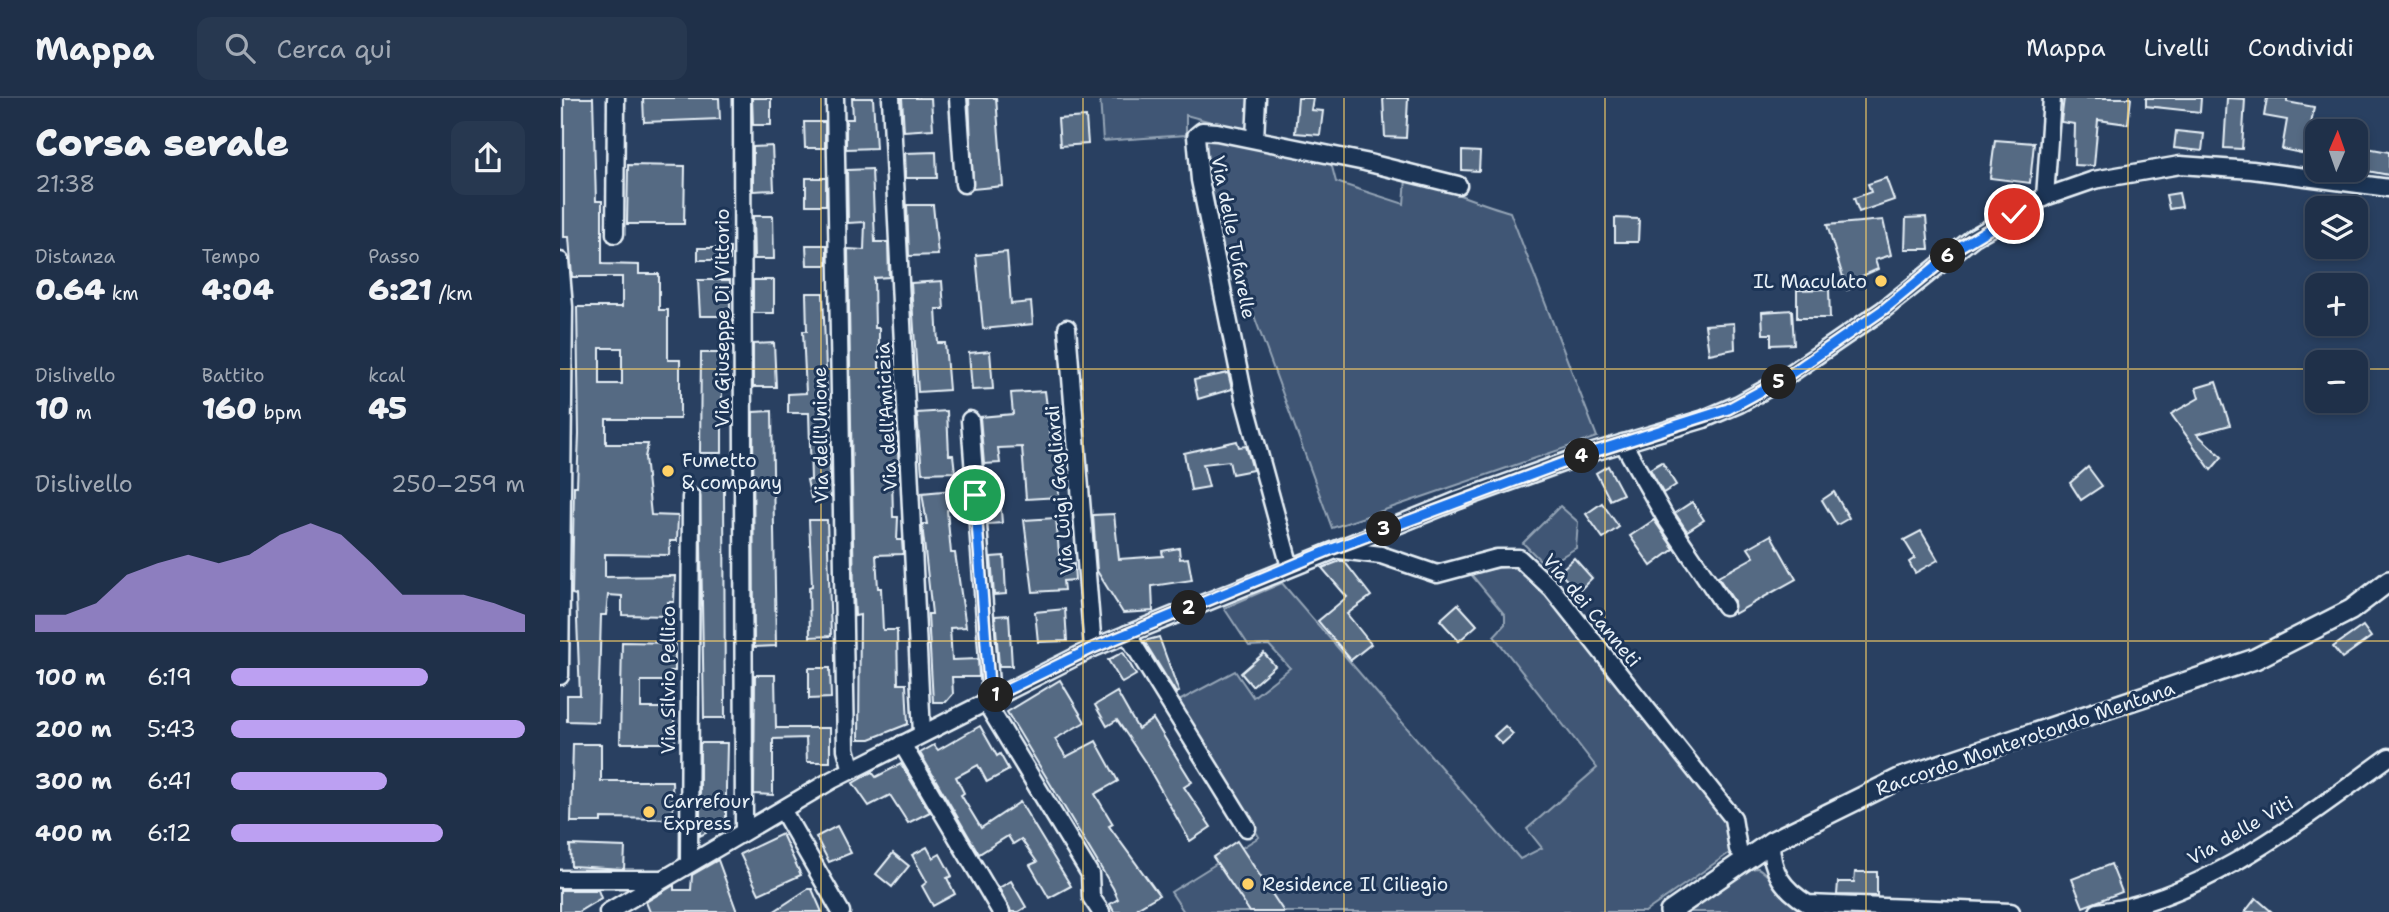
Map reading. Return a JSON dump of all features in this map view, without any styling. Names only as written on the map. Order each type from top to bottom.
[{"type":"main road","name":"Raccordo Monterotondo Mentana","points":[[1670,912],[1771,842],[1901,778],[2255,659],[2351,610],[2389,581]]},
{"type":"street","points":[[615,234],[616,98]]},
{"type":"street","name":"Via Giuseppe Di Vittorio","points":[[743,98],[744,831]]},
{"type":"street","name":"Via dell'Unione","points":[[835,98],[846,749],[852,770]]},
{"type":"street","name":"Via dell'Amicizia","points":[[891,98],[922,733]]},
{"type":"street","points":[[958,98],[964,184]]},
{"type":"street","points":[[1255,139],[1257,98]]},
{"type":"street","points":[[2045,197],[2052,98]]},
{"type":"street","name":"Via delle Tufarelle","points":[[1290,567],[1245,402],[1195,146],[1196,136],[1202,131],[1255,139],[1458,185]]},
{"type":"street","points":[[608,912],[852,770],[1093,648],[1459,499],[1623,443],[1704,419],[1761,392],[1883,310],[1974,237],[2045,197],[2124,173],[2180,165],[2252,170],[2389,188]]},
{"type":"street","points":[[560,261],[564,307],[560,676]]},
{"type":"street","name":"Via Luigi Gagliardi","points":[[1067,328],[1093,648]]},
{"type":"street","points":[[970,420],[988,700],[1090,874],[1091,897],[1101,912]]},
{"type":"street","points":[[1623,443],[1665,517],[1724,606]]},
{"type":"street","name":"Via Silvio Pellico","points":[[689,863],[691,497]]},
{"type":"street","name":"Via dei Canneti","points":[[1330,550],[1370,552],[1442,574],[1503,557],[1526,562],[1552,589],[1732,818],[1738,849]]},
{"type":"street","points":[[1126,634],[1247,828]]},
{"type":"street","points":[[902,744],[1001,912]]},
{"type":"street","name":"Via delle Viti","points":[[2098,912],[2155,898],[2248,854],[2285,832],[2389,757]]},
{"type":"street","points":[[783,811],[841,912]]},
{"type":"street","points":[[1771,842],[1772,861],[1779,879],[1806,908],[2011,912]]},
{"type":"street","points":[[560,879],[665,879]]},
{"type":"shaded area","points":[[1100,98],[1250,98],[1248,132],[1186,115],[1186,135],[1103,141]]},
{"type":"shaded area","points":[[1209,137],[1330,159],[1336,182],[1404,204],[1406,178],[1510,212],[1597,437],[1332,528],[1242,283],[1228,279],[1201,148]]},
{"type":"shaded area","points":[[1560,506],[1578,522],[1576,548],[1546,566],[1523,543]]},
{"type":"shaded area","points":[[1513,566],[1529,573],[1730,822],[1732,851],[1645,912],[1184,912],[1171,892],[1259,837],[1177,702],[1235,671],[1253,697],[1290,668],[1269,645],[1249,646],[1224,608],[1282,583],[1520,859],[1542,848],[1527,829],[1597,768],[1494,636],[1505,624],[1505,615],[1469,572]]},
{"type":"shaded area","points":[[1758,868],[1787,896],[1798,912],[1681,912],[1748,869]]},
{"type":"building","points":[[564,98],[593,98],[596,201],[602,201],[602,264],[639,265],[639,274],[659,274],[659,310],[668,310],[668,360],[680,360],[680,419],[606,419],[606,444],[648,444],[645,457],[651,515],[678,516],[677,541],[670,541],[669,555],[605,554],[605,577],[675,576],[674,602],[668,602],[668,616],[622,615],[622,596],[608,595],[606,615],[601,615],[598,722],[567,721],[567,695],[580,695],[576,595],[572,594],[574,486],[577,486],[579,434],[577,307],[622,307],[622,277],[572,277],[569,237],[564,237]],"holes":[[[600,348],[622,348],[622,384],[600,384]]]},
{"type":"building","points":[[643,98],[719,98],[720,119],[644,122]]},
{"type":"building","points":[[752,98],[771,98],[771,125],[753,125]]},
{"type":"building","points":[[852,98],[873,98],[876,148],[846,149],[846,119],[853,119]]},
{"type":"building","points":[[902,98],[931,98],[933,129],[904,131]]},
{"type":"building","points":[[969,98],[996,98],[1003,186],[973,189]]},
{"type":"building","points":[[1298,98],[1313,98],[1311,110],[1323,111],[1320,135],[1295,133]]},
{"type":"building","points":[[1383,98],[1408,98],[1406,138],[1385,137]]},
{"type":"building","points":[[2064,98],[2131,98],[2128,124],[2098,120],[2094,166],[2074,165],[2075,124],[2061,122]]},
{"type":"building","points":[[2146,98],[2201,98],[2200,112],[2146,106]]},
{"type":"building","points":[[2227,98],[2245,99],[2242,149],[2224,148]]},
{"type":"building","points":[[2267,98],[2287,98],[2287,102],[2314,107],[2312,119],[2305,119],[2305,154],[2282,149],[2287,120],[2264,116]]},
{"type":"building","points":[[1086,117],[1088,144],[1060,146],[1058,119]]},
{"type":"building","points":[[804,122],[825,122],[825,148],[805,148]]},
{"type":"building","points":[[2176,131],[2204,134],[2202,151],[2174,148]]},
{"type":"building","points":[[1995,140],[2034,143],[2030,183],[1990,178]]},
{"type":"building","points":[[772,146],[774,190],[753,191],[753,147]]},
{"type":"building","points":[[2368,148],[2389,152],[2389,175],[2368,171]]},
{"type":"building","points":[[1462,151],[1480,152],[1479,171],[1462,170]]},
{"type":"building","points":[[936,152],[937,178],[906,178],[905,153]]},
{"type":"building","points":[[628,165],[685,166],[684,224],[627,224]]},
{"type":"building","points":[[872,169],[875,242],[888,242],[889,277],[874,278],[875,328],[879,328],[879,369],[885,369],[886,407],[896,407],[899,473],[892,474],[893,517],[898,517],[897,540],[902,540],[903,554],[876,555],[878,588],[881,588],[883,630],[897,630],[898,684],[906,684],[908,724],[870,739],[859,739],[860,615],[855,616],[854,597],[848,249],[864,250],[865,222],[848,223],[847,170]]},
{"type":"building","points":[[806,178],[826,178],[826,205],[806,205]]},
{"type":"building","points":[[1886,178],[1894,200],[1859,212],[1854,198],[1871,192],[1868,184]]},
{"type":"building","points":[[2179,193],[2182,207],[2169,209],[2166,195]]},
{"type":"building","points":[[907,205],[933,205],[938,255],[909,256]]},
{"type":"building","points":[[753,216],[773,216],[774,259],[754,259]]},
{"type":"building","points":[[1926,217],[1929,249],[1905,249],[1906,218]]},
{"type":"building","points":[[1615,218],[1639,219],[1638,242],[1615,242]]},
{"type":"building","points":[[1883,220],[1891,255],[1875,260],[1878,269],[1862,276],[1864,284],[1847,290],[1827,225]]},
{"type":"building","points":[[806,245],[827,245],[827,265],[807,265]]},
{"type":"building","points":[[698,248],[730,248],[730,260],[698,260]]},
{"type":"building","points":[[1007,252],[1011,304],[1031,302],[1033,324],[983,329],[976,255]]},
{"type":"building","points":[[698,280],[730,280],[730,316],[700,316]]},
{"type":"building","points":[[753,280],[774,280],[774,313],[753,313]]},
{"type":"building","points":[[942,281],[944,309],[936,309],[938,343],[945,343],[949,390],[918,392],[911,283]]},
{"type":"building","points":[[1829,289],[1830,318],[1797,318],[1797,290]]},
{"type":"building","points":[[806,293],[823,293],[831,497],[811,498],[807,480],[811,480],[809,413],[788,413],[788,394],[806,393],[803,331],[807,331]]},
{"type":"building","points":[[1792,310],[1794,344],[1771,345],[1771,334],[1763,334],[1762,312]]},
{"type":"building","points":[[1734,323],[1735,349],[1709,354],[1705,325]]},
{"type":"building","points":[[774,343],[776,387],[753,387],[753,344]]},
{"type":"building","points":[[990,351],[993,389],[972,390],[969,353]]},
{"type":"building","points":[[701,353],[722,353],[722,453],[700,453]]},
{"type":"building","points":[[1228,373],[1232,389],[1198,399],[1194,380]]},
{"type":"building","points":[[2216,382],[2230,425],[2197,434],[2222,457],[2211,470],[2171,414],[2199,398],[2196,388]]},
{"type":"building","points":[[1045,391],[1054,462],[1058,462],[1059,497],[1026,499],[1022,447],[998,448],[1000,463],[984,464],[980,417],[1013,414],[1011,393]]},
{"type":"building","points":[[772,411],[776,646],[754,647],[753,412]]},
{"type":"building","points":[[947,411],[949,455],[953,455],[955,472],[922,473],[917,413]]},
{"type":"building","points":[[1237,441],[1239,447],[1246,446],[1253,470],[1232,474],[1229,461],[1203,464],[1209,487],[1191,490],[1184,453]]},
{"type":"building","points":[[1662,462],[1676,485],[1663,493],[1650,469]]},
{"type":"building","points":[[1608,466],[1623,494],[1610,500],[1596,473]]},
{"type":"building","points":[[2088,467],[2102,486],[2081,500],[2070,483]]},
{"type":"building","points":[[999,485],[1002,523],[988,524],[986,487]]},
{"type":"building","points":[[700,487],[724,487],[725,718],[704,718]]},
{"type":"building","points":[[953,490],[955,509],[947,510],[951,553],[955,553],[966,627],[950,628],[952,660],[978,659],[979,677],[952,677],[953,694],[946,702],[933,702],[928,614],[932,614],[922,524],[927,524],[922,493]]},
{"type":"building","points":[[1834,492],[1849,518],[1837,525],[1822,500]]},
{"type":"building","points":[[1692,502],[1704,520],[1687,531],[1675,513]]},
{"type":"building","points":[[1602,503],[1619,527],[1603,538],[1586,514]]},
{"type":"building","points":[[1114,514],[1119,559],[1163,556],[1162,551],[1179,548],[1180,559],[1188,558],[1192,580],[1152,586],[1153,611],[1123,613],[1097,571],[1093,515]]},
{"type":"building","points":[[1056,518],[1060,565],[1074,564],[1075,580],[1063,581],[1064,590],[1033,592],[1024,520]]},
{"type":"building","points":[[809,520],[827,520],[831,636],[810,637],[809,587],[812,586]]},
{"type":"building","points":[[1654,520],[1674,549],[1651,566],[1630,536]]},
{"type":"building","points":[[1921,531],[1938,560],[1915,573],[1909,562],[1915,558],[1904,540]]},
{"type":"building","points":[[1771,535],[1796,579],[1734,614],[1734,601],[1718,577],[1754,557],[1748,548]]},
{"type":"building","points":[[1004,556],[1006,594],[994,595],[991,557]]},
{"type":"building","points":[[1574,558],[1592,578],[1578,592],[1559,572]]},
{"type":"building","points":[[1344,561],[1371,596],[1347,614],[1371,644],[1351,660],[1318,621],[1347,597],[1322,568]]},
{"type":"building","points":[[1458,604],[1477,625],[1459,641],[1440,620]]},
{"type":"building","points":[[1065,609],[1067,641],[1038,642],[1035,612]]},
{"type":"building","points":[[1009,615],[1012,666],[999,666],[995,616]]},
{"type":"building","points":[[2363,626],[2371,637],[2342,658],[2333,647]]},
{"type":"building","points":[[1159,637],[1179,692],[1176,693],[1144,641]]},
{"type":"building","points":[[622,642],[675,643],[675,671],[670,671],[670,681],[641,681],[641,708],[667,708],[667,717],[674,717],[675,743],[620,743]]},
{"type":"building","points":[[1123,652],[1136,675],[1122,683],[1108,660]]},
{"type":"building","points":[[1264,653],[1275,666],[1252,686],[1241,673]]},
{"type":"building","points":[[809,668],[830,668],[831,698],[809,699]]},
{"type":"building","points":[[755,675],[775,675],[776,728],[830,728],[830,762],[807,762],[806,738],[773,739],[773,795],[754,794]]},
{"type":"building","points":[[1060,680],[1085,722],[1055,739],[1066,757],[1096,741],[1118,781],[1095,794],[1113,824],[1109,826],[1159,895],[1137,908],[1139,912],[1114,912],[1110,904],[1118,899],[1113,888],[1007,712]]},
{"type":"building","points":[[1117,692],[1138,729],[1153,719],[1192,782],[1184,787],[1211,827],[1190,841],[1145,762],[1117,720],[1107,726],[1095,705]]},
{"type":"building","points":[[980,726],[997,756],[1000,754],[1009,770],[987,782],[978,765],[956,777],[964,793],[961,795],[981,828],[1020,802],[1071,886],[1049,898],[1030,865],[1037,862],[1021,839],[1013,844],[1008,836],[979,854],[920,753],[934,745],[938,750]]},
{"type":"building","points":[[1505,726],[1513,734],[1502,744],[1494,736]]},
{"type":"building","points":[[700,743],[727,743],[726,825],[706,825],[706,833],[700,836]]},
{"type":"building","points":[[573,744],[601,744],[601,781],[672,781],[673,819],[601,818],[601,822],[571,822]]},
{"type":"building","points":[[901,764],[930,812],[908,823],[890,795],[869,806],[853,783],[872,772],[876,777]]},
{"type":"building","points":[[837,826],[851,853],[829,862],[816,837]]},
{"type":"building","points":[[782,834],[801,875],[759,894],[740,854]]},
{"type":"building","name":"Residence Il Ciliegio","points":[[1237,841],[1284,912],[1250,912],[1213,857]]},
{"type":"building","points":[[570,845],[625,847],[624,869],[571,866]]},
{"type":"building","points":[[927,847],[933,858],[940,854],[952,876],[947,878],[955,894],[933,906],[922,886],[927,882],[912,855]]},
{"type":"building","points":[[893,853],[909,866],[892,887],[876,874]]},
{"type":"building","points":[[718,860],[737,912],[650,912],[646,902],[674,885],[674,890],[691,890],[692,875]]},
{"type":"building","points":[[2111,864],[2122,892],[2083,907],[2072,879]]},
{"type":"building","points":[[1855,872],[1877,872],[1877,896],[1837,895],[1838,882],[1854,882]]},
{"type":"building","points":[[1011,881],[1026,907],[1018,912],[1011,912],[999,888]]},
{"type":"building","points":[[812,889],[822,912],[773,912]]},
{"type":"building","points":[[560,890],[598,890],[601,898],[578,912],[560,912]]},
{"type":"building","points":[[2256,898],[2272,912],[2245,912]]},
{"type":"place","name":"IL Maculato","points":[[1881,281]]},
{"type":"place","name":"Fumetto & company","points":[[668,471]]},
{"type":"place","name":"Carrefour Express","points":[[649,812]]},
{"type":"place","name":"Residence Il Ciliegio","points":[[1248,884]]},
{"type":"route","points":[[975,495],[990,698],[1093,648],[1459,499],[1728,409],[1783,379],[1883,310],[1961,246],[2014,214]]}]
